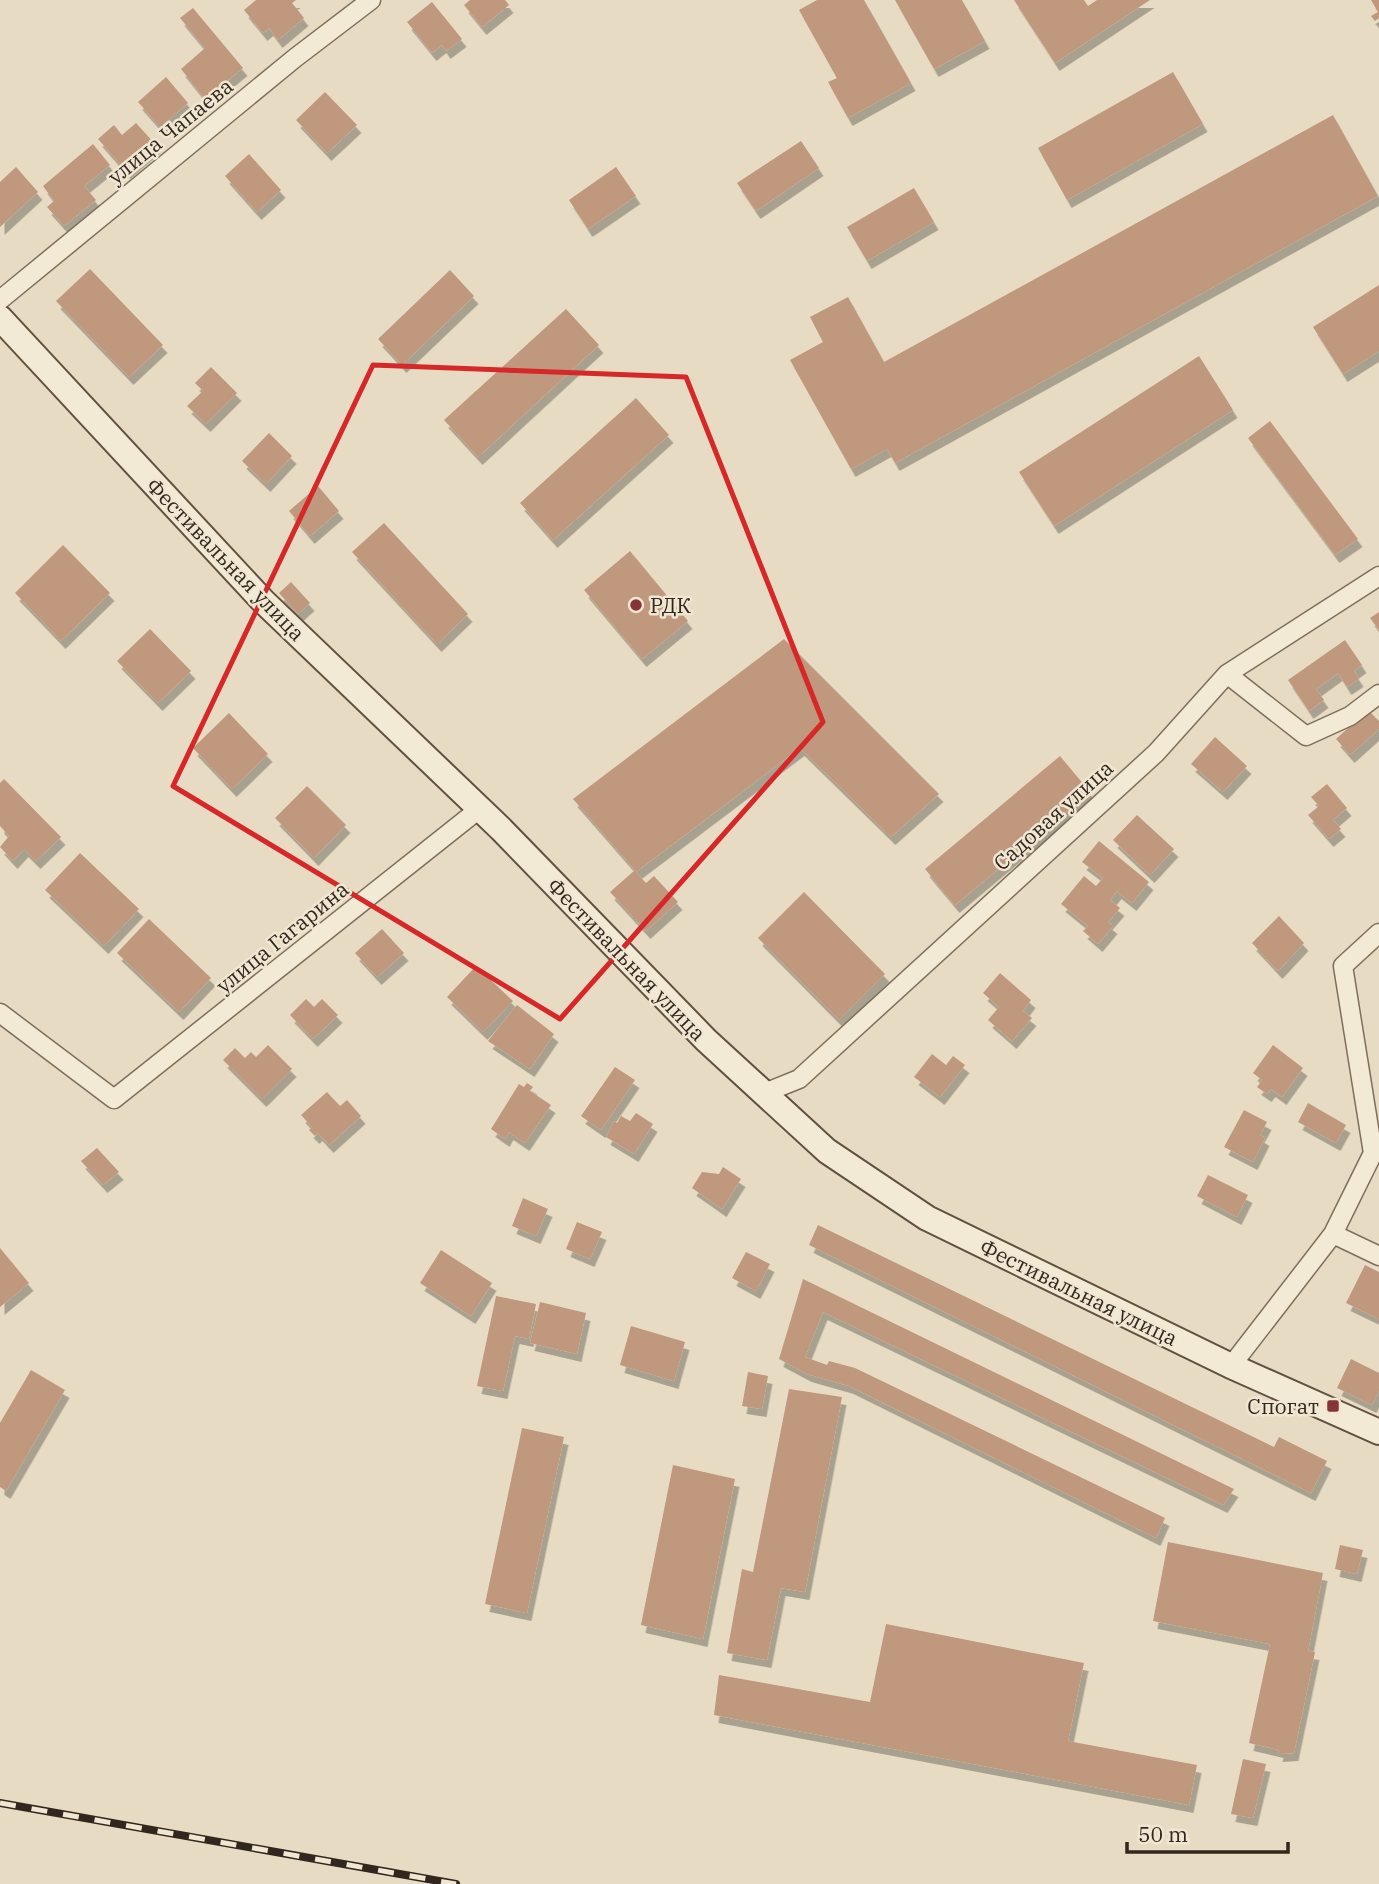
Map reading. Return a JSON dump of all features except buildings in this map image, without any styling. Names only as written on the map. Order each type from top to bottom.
[{"type":"street","name":"улица Чапаева","points":[[0,300],[295,58],[371,0]]},
{"type":"street","name":"Фестивальная улица","points":[[0,318],[263,601],[478,810],[762,1094],[827,1151],[928,1218],[1231,1366],[1379,1432]]},
{"type":"street","name":"Садовая улица","points":[[762,1094],[799,1079],[1156,753],[1227,674],[1379,576]]},
{"type":"street","points":[[1227,674],[1306,736],[1350,716],[1379,694]]},
{"type":"street","name":"улица Гагарина","points":[[0,1013],[114,1099],[478,810]]},
{"type":"street","points":[[1231,1366],[1333,1234],[1376,1152],[1343,966],[1379,933]]},
{"type":"street","points":[[1333,1234],[1379,1256]]},
{"type":"highlighted area","points":[[373,365],[686,377],[823,722],[560,1019],[173,786]]},
{"type":"railway","points":[[0,1803],[456,1884]]},
{"type":"place","name":"РДК","points":[[636,605]]},
{"type":"place","name":"Спогат","points":[[1333,1406]]}]
